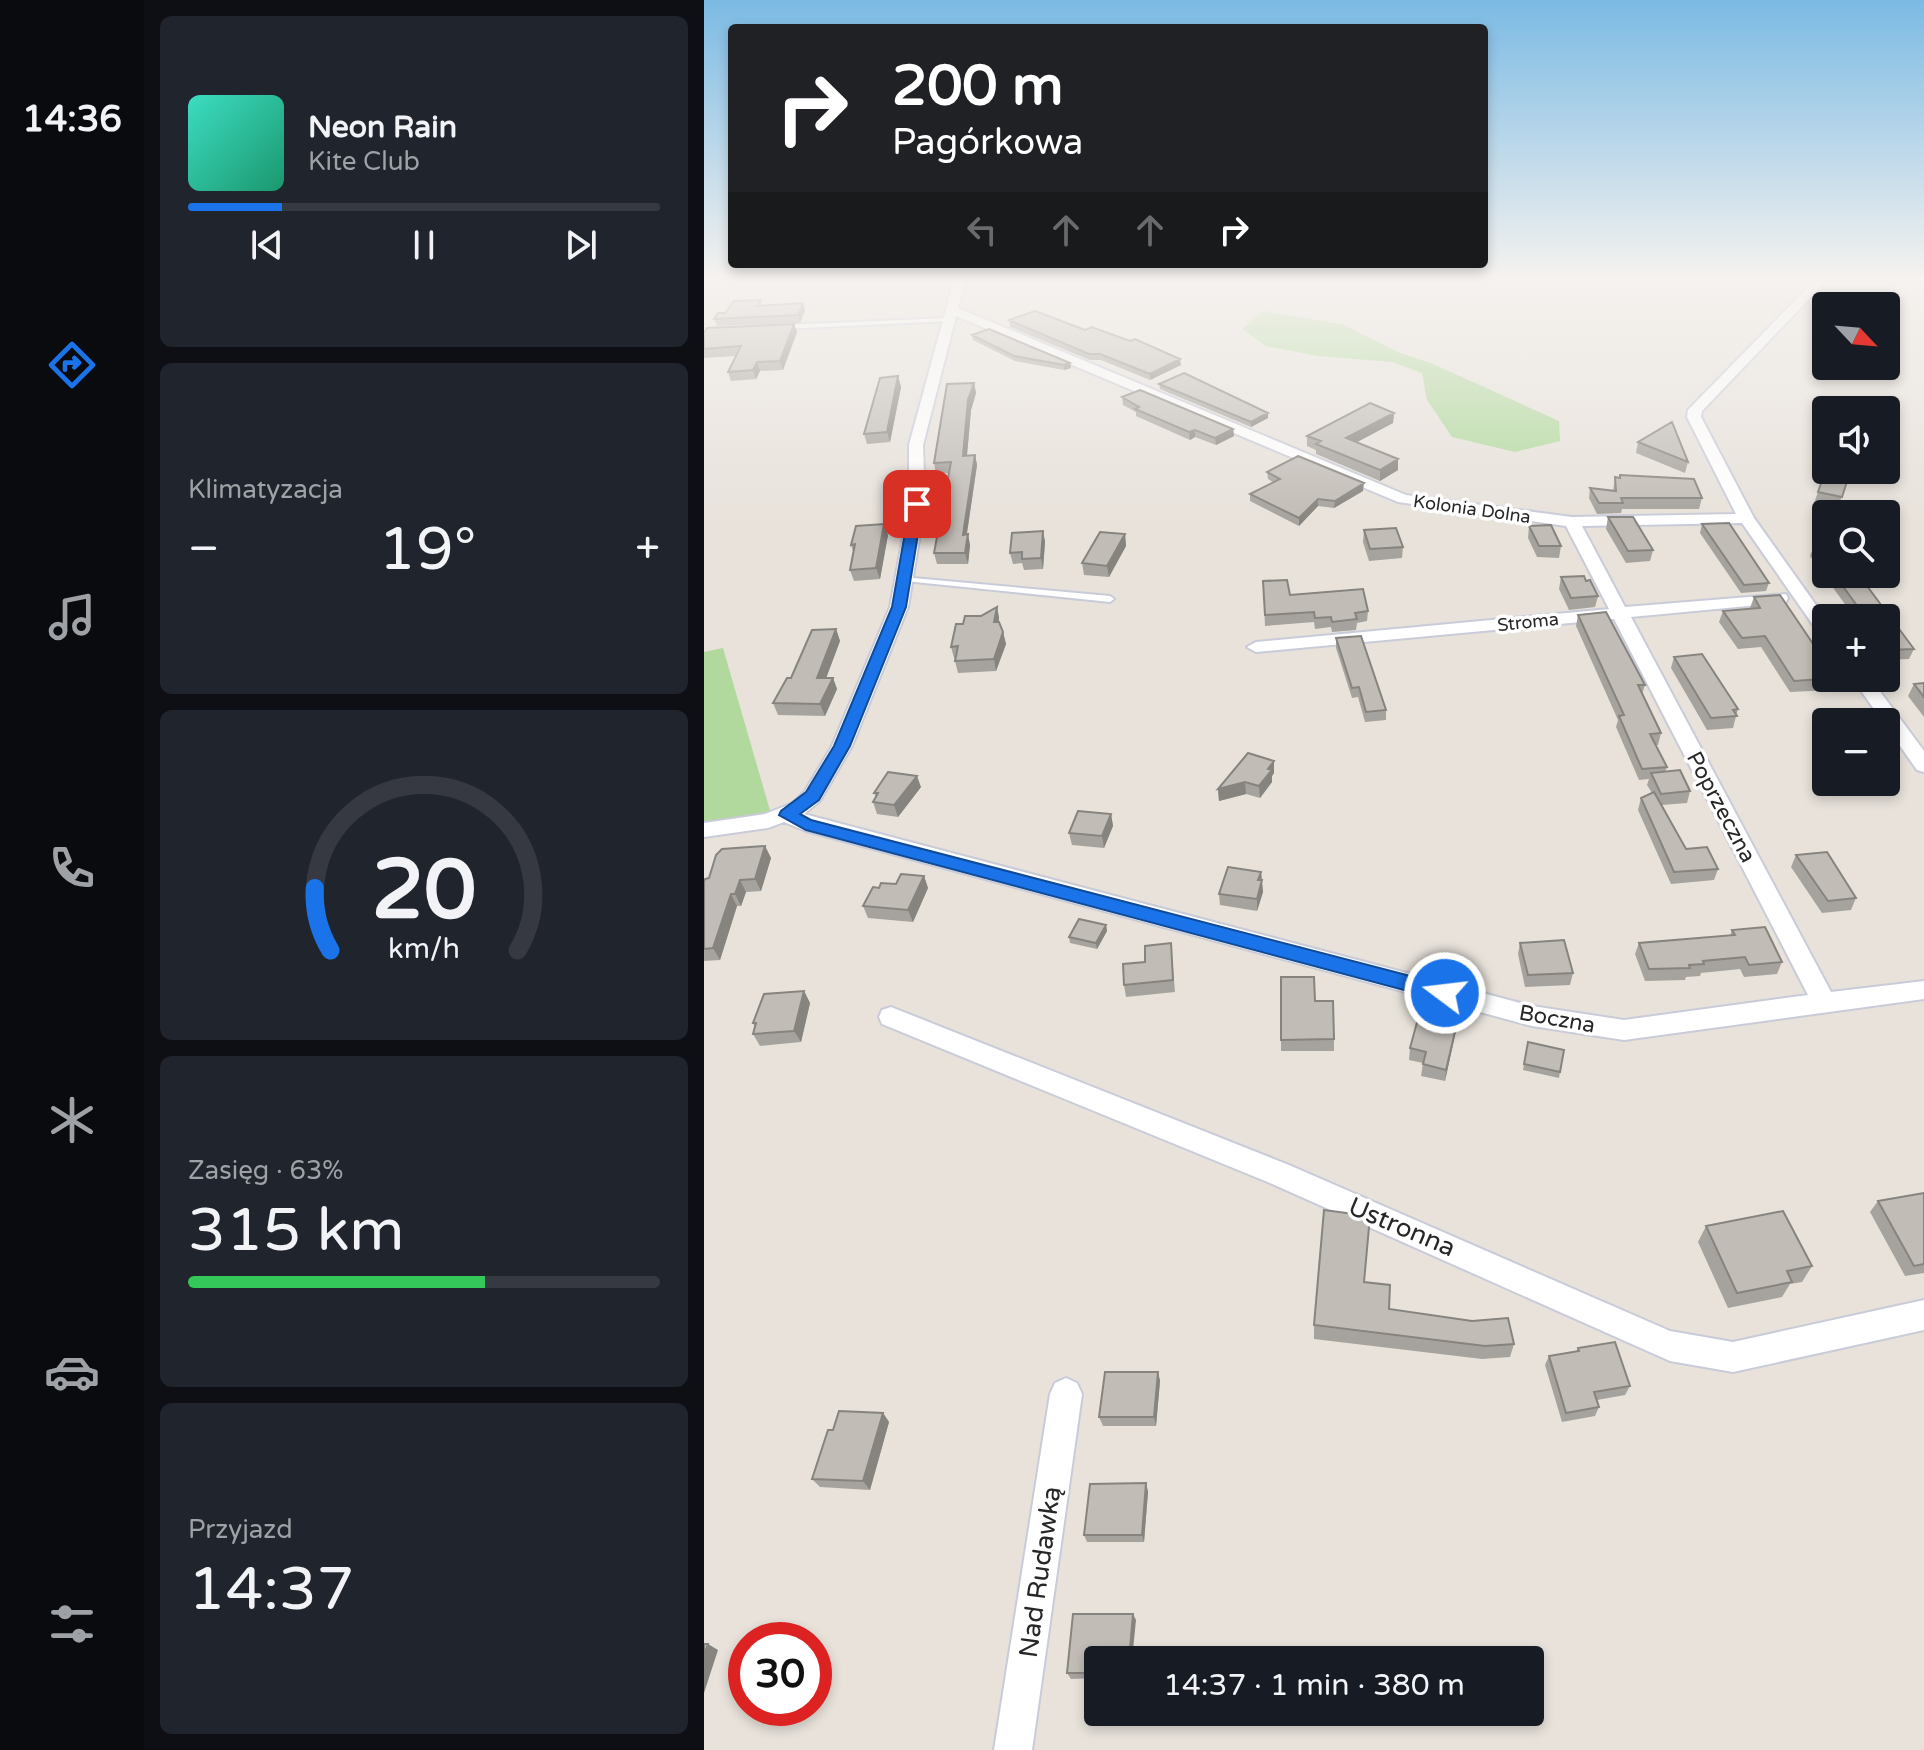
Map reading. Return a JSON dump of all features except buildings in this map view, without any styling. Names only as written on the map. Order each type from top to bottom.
[{"type":"street","points":[[704,830],[787,815],[813,796],[842,746],[899,607],[917,504],[916,445],[939,358]]},
{"type":"street","name":"Kolonia Dolna","points":[[1054,358],[1392,496],[1572,522],[1746,518]]},
{"type":"street","points":[[1746,358],[1695,410],[1694,417],[1746,518],[1812,611]]},
{"type":"street","name":"Poprzeczna","points":[[1572,522],[1824,1002]]},
{"type":"street","name":"Stroma","points":[[1256,647],[1801,596]]},
{"type":"street","points":[[1871,692],[1924,765]]},
{"type":"street","name":"Boczna","points":[[787,815],[836,833],[1532,1016],[1582,1026],[1624,1030],[1824,1002]]},
{"type":"street","points":[[1824,1002],[1924,990]]},
{"type":"street","name":"Ustronna","points":[[891,1017],[1390,1221],[1665,1347],[1701,1356],[1733,1357],[1924,1315]]},
{"type":"street","name":"Nad Rudawką","points":[[1013,1750],[1066,1394]]},
{"type":"lane","points":[[905,579],[1110,599]]},
{"type":"green space","points":[[1339,358],[1414,358],[1431,363],[1559,421],[1560,441],[1515,452],[1452,437],[1427,400],[1422,373],[1392,362]]},
{"type":"green space","points":[[723,648],[771,814],[704,825],[704,652]]},
{"type":"route","points":[[917,504],[899,607],[842,746],[813,796],[787,815],[806,824],[1445,993]]}]
